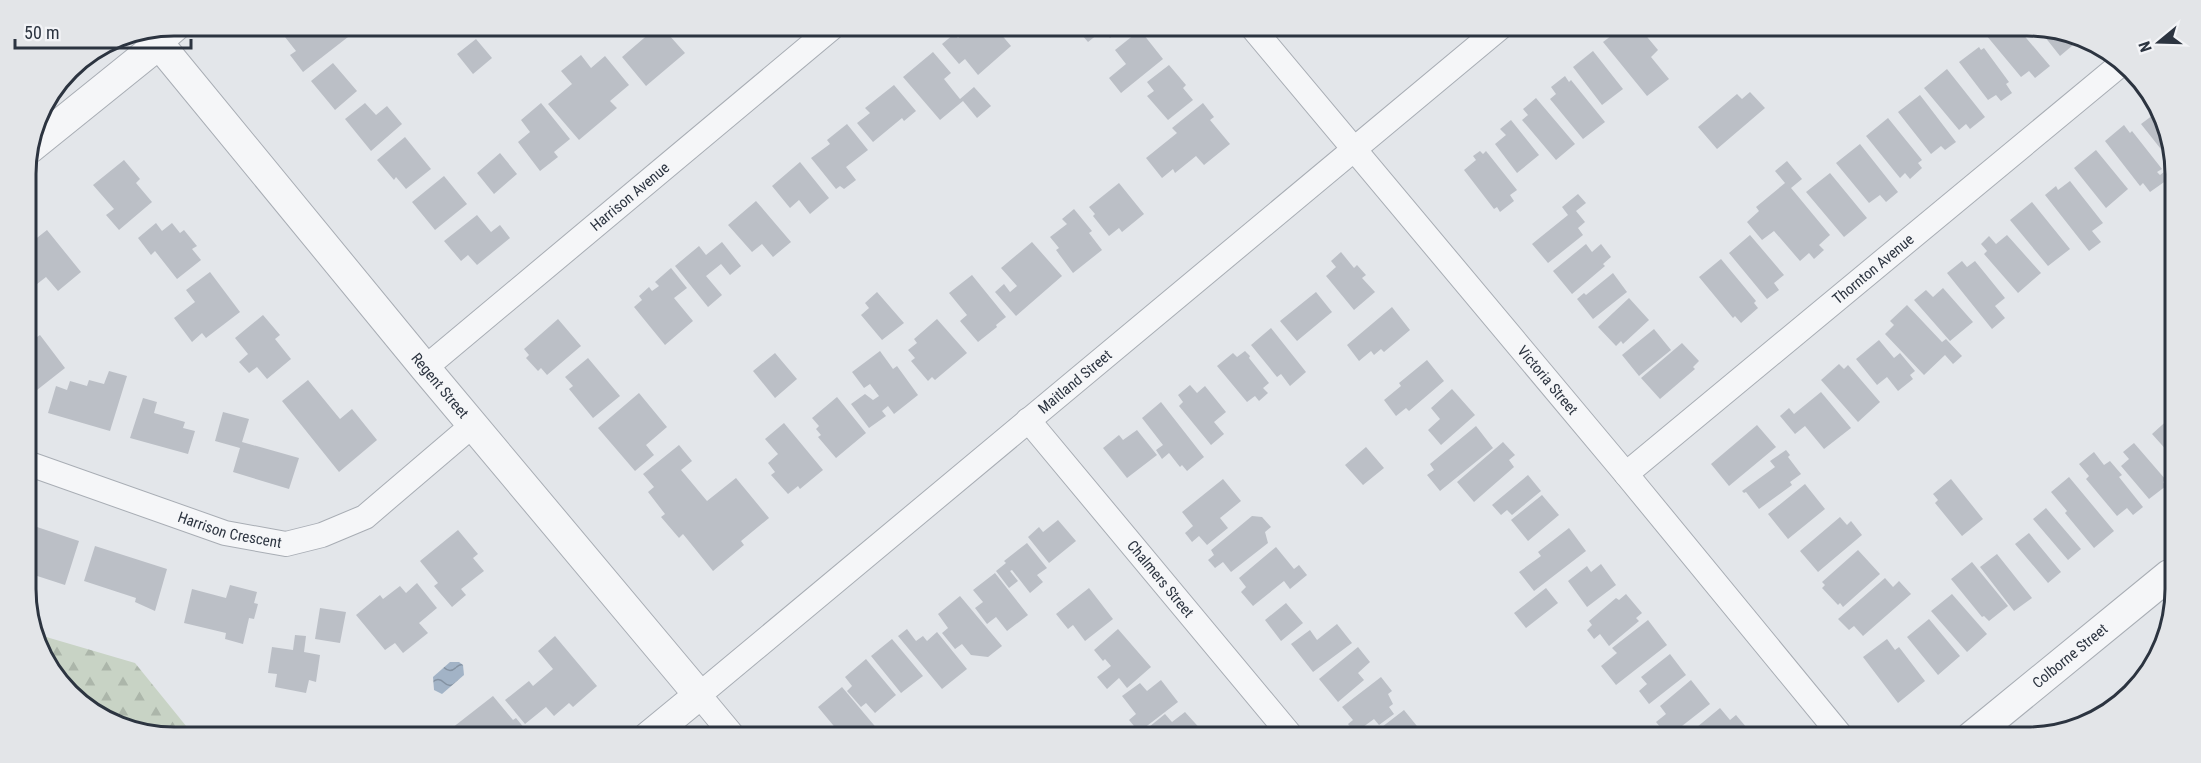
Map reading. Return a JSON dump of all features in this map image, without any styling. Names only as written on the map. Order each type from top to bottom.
[{"type":"street","name":"Regent Street","points":[[164,36],[425,368],[726,727]]},
{"type":"street","name":"Harrison Avenue","points":[[425,368],[822,36]]},
{"type":"street","name":"Victoria Street","points":[[1259,36],[1626,474],[1834,727]]},
{"type":"street","name":"Maitland Street","points":[[660,727],[1490,36]]},
{"type":"street","points":[[41,139],[158,37]]},
{"type":"street","name":"Thornton Avenue","points":[[1626,474],[2116,68]]},
{"type":"street","name":"Chalmers Street","points":[[1028,420],[1284,727]]},
{"type":"street","name":"Harrison Crescent","points":[[36,466],[225,533],[286,544],[322,535],[364,517],[474,424]]},
{"type":"street","name":"Colborne Street","points":[[1983,727],[2165,578]]},
{"type":"green space","points":[[44,636],[135,663],[187,727],[156,726],[138,722],[105,708],[76,687],[59,666]]},
{"type":"water","points":[[450,662],[459,662],[463,665],[464,675],[442,694],[434,690],[433,677]]},
{"type":"building","points":[[646,36],[670,36],[685,53],[646,86],[622,57]]},
{"type":"building","points":[[952,36],[958,38],[960,36],[1002,36],[1011,46],[978,75],[965,59],[959,64],[942,44]]},
{"type":"building","points":[[1083,36],[1096,36],[1088,42]]},
{"type":"building","points":[[1132,36],[1145,36],[1163,59],[1121,93],[1109,78],[1126,64],[1115,50]]},
{"type":"building","points":[[1611,36],[1646,36],[1658,50],[1651,57],[1669,79],[1647,96],[1603,42]]},
{"type":"building","points":[[1987,36],[2024,36],[2050,66],[2035,78],[2029,71],[2021,77]]},
{"type":"building","points":[[285,37],[348,37],[303,72],[290,55],[296,51]]},
{"type":"building","points":[[2045,37],[2073,45],[2060,56]]},
{"type":"building","points":[[476,39],[492,58],[473,74],[457,54]]},
{"type":"building","points":[[1979,47],[1981,50],[1984,48],[2009,82],[2006,84],[2012,93],[2001,101],[1996,95],[1988,100],[1959,62]]},
{"type":"building","points":[[1593,51],[1623,89],[1602,105],[1573,67]]},
{"type":"building","points":[[933,52],[951,73],[944,79],[960,99],[974,87],[991,106],[977,118],[963,101],[940,120],[903,77]]},
{"type":"building","points":[[581,55],[591,68],[605,56],[629,85],[610,101],[617,108],[579,140],[548,104],[572,84],[561,71]]},
{"type":"building","points":[[333,63],[357,91],[335,110],[311,81]]},
{"type":"building","points":[[1169,65],[1186,85],[1183,88],[1193,100],[1168,120],[1147,96],[1154,91],[1147,82]]},
{"type":"building","points":[[1947,69],[1985,117],[1970,129],[1966,124],[1959,130],[1924,88]]},
{"type":"building","points":[[1565,76],[1569,82],[1571,80],[1605,122],[1583,139],[1550,99],[1556,94],[1551,87]]},
{"type":"building","points":[[894,85],[916,111],[904,121],[902,118],[873,142],[857,123],[870,113],[865,108]]},
{"type":"building","points":[[1750,92],[1765,108],[1717,149],[1698,127],[1737,94],[1742,99]]},
{"type":"building","points":[[1920,95],[1956,142],[1945,150],[1941,146],[1931,154],[1898,112]]},
{"type":"building","points":[[1536,98],[1575,144],[1556,160],[1522,120],[1528,115],[1523,109]]},
{"type":"building","points":[[365,103],[376,115],[387,106],[402,124],[371,151],[345,119]]},
{"type":"building","points":[[541,103],[570,139],[554,152],[558,157],[540,171],[518,142],[530,132],[521,120]]},
{"type":"building","points":[[1203,103],[1214,117],[1210,120],[1230,144],[1204,165],[1196,156],[1175,173],[1173,169],[1162,178],[1146,158],[1177,133],[1172,128]]},
{"type":"building","points":[[2152,116],[2163,152],[2141,124]]},
{"type":"building","points":[[1888,118],[1922,160],[1918,163],[1922,168],[1910,179],[1905,173],[1900,178],[1866,136]]},
{"type":"building","points":[[1511,120],[1539,155],[1517,173],[1495,144],[1506,135],[1500,129]]},
{"type":"building","points":[[847,124],[868,150],[846,167],[856,180],[844,189],[840,186],[836,189],[811,158],[830,144],[827,140]]},
{"type":"building","points":[[2124,125],[2130,133],[2132,131],[2162,169],[2157,172],[2160,175],[2165,171],[2165,181],[2150,192],[2143,183],[2140,186],[2105,141]]},
{"type":"building","points":[[405,137],[431,169],[406,189],[396,177],[394,180],[377,160]]},
{"type":"building","points":[[1860,144],[1898,192],[1886,202],[1880,195],[1869,203],[1836,163]]},
{"type":"building","points":[[2096,150],[2128,189],[2106,208],[2074,168]]},
{"type":"building","points":[[1480,151],[1483,154],[1486,151],[1517,190],[1510,195],[1514,201],[1500,212],[1497,207],[1494,209],[1464,170],[1476,160],[1473,156]]},
{"type":"building","points":[[500,153],[517,174],[494,194],[477,173]]},
{"type":"building","points":[[124,160],[140,179],[136,183],[152,202],[119,230],[106,215],[114,209],[93,185]]},
{"type":"building","points":[[1787,161],[1802,179],[1791,188],[1830,235],[1819,245],[1824,250],[1814,259],[1809,253],[1800,261],[1774,231],[1762,240],[1747,222],[1759,211],[1756,207],[1785,183],[1775,171]]},
{"type":"building","points":[[800,162],[829,198],[810,214],[799,200],[790,208],[772,186]]},
{"type":"building","points":[[1830,173],[1867,218],[1844,237],[1806,192]]},
{"type":"building","points":[[444,176],[467,204],[435,230],[412,202]]},
{"type":"building","points":[[2070,181],[2103,223],[2092,231],[2101,242],[2089,251],[2045,195],[2056,186],[2058,190]]},
{"type":"building","points":[[1119,183],[1144,214],[1122,232],[1119,228],[1109,236],[1093,216],[1095,214],[1089,207]]},
{"type":"building","points":[[1578,194],[1586,203],[1576,211],[1585,222],[1578,228],[1583,235],[1548,263],[1532,244],[1568,215],[1562,207]]},
{"type":"building","points":[[756,201],[791,242],[773,257],[762,244],[752,252],[728,225]]},
{"type":"building","points":[[2032,202],[2070,249],[2048,266],[2010,220]]},
{"type":"building","points":[[1074,209],[1092,231],[1089,233],[1102,250],[1073,273],[1056,250],[1059,248],[1050,237],[1067,224],[1062,219]]},
{"type":"building","points":[[477,215],[491,232],[500,225],[510,238],[477,265],[468,255],[461,261],[444,241]]},
{"type":"building","points":[[156,223],[162,231],[172,223],[180,233],[184,230],[197,246],[192,249],[201,260],[177,279],[155,251],[151,255],[138,238]]},
{"type":"building","points":[[47,230],[81,272],[58,291],[46,277],[36,285],[36,239]]},
{"type":"building","points":[[1750,235],[1784,275],[1774,283],[1779,290],[1767,299],[1729,253]]},
{"type":"building","points":[[2007,235],[2041,273],[2018,293],[1984,254],[1987,251],[1981,244],[1989,236],[1996,244]]},
{"type":"building","points":[[722,242],[741,266],[730,275],[721,264],[706,276],[722,295],[708,307],[675,266],[699,246],[706,255]]},
{"type":"building","points":[[1032,242],[1062,276],[1016,316],[995,292],[1004,284],[1010,292],[1017,286],[1001,268]]},
{"type":"building","points":[[1586,244],[1592,252],[1601,244],[1611,257],[1603,264],[1605,266],[1572,294],[1553,271]]},
{"type":"building","points":[[1341,252],[1354,268],[1357,265],[1366,275],[1362,278],[1375,292],[1354,310],[1326,276],[1336,267],[1331,261]]},
{"type":"building","points":[[1721,259],[1756,301],[1754,303],[1758,308],[1741,323],[1735,316],[1733,318],[1699,277]]},
{"type":"building","points":[[1962,261],[1967,267],[1975,261],[2005,298],[1995,306],[2005,318],[1992,329],[1947,273]]},
{"type":"building","points":[[671,268],[687,288],[674,298],[693,321],[665,345],[634,307],[642,300],[639,296],[649,287],[652,291],[659,286],[655,282]]},
{"type":"building","points":[[210,272],[240,312],[206,338],[202,333],[192,342],[174,318],[195,302],[186,290]]},
{"type":"building","points":[[1613,273],[1627,292],[1593,319],[1577,299],[1584,293],[1586,295]]},
{"type":"building","points":[[972,275],[1006,317],[978,342],[960,321],[967,315],[949,293]]},
{"type":"building","points":[[1943,288],[1973,322],[1950,341],[1914,300],[1926,290],[1933,297]]},
{"type":"building","points":[[877,292],[904,323],[882,340],[861,315],[869,308],[865,303]]},
{"type":"building","points":[[1316,292],[1332,312],[1297,341],[1280,321]]},
{"type":"building","points":[[1629,298],[1649,320],[1623,344],[1621,341],[1616,346],[1598,327]]},
{"type":"building","points":[[1907,305],[1942,342],[1946,339],[1962,356],[1953,364],[1945,355],[1924,375],[1885,334],[1894,325],[1890,321]]},
{"type":"building","points":[[1392,307],[1410,330],[1384,352],[1381,349],[1374,355],[1371,351],[1359,361],[1347,345]]},
{"type":"building","points":[[263,315],[280,335],[275,339],[291,359],[267,379],[257,367],[249,373],[239,362],[248,354],[235,338]]},
{"type":"building","points":[[558,319],[581,346],[547,375],[541,368],[538,371],[526,358],[529,355],[524,349]]},
{"type":"building","points":[[937,319],[967,353],[935,380],[932,377],[928,381],[911,361],[915,358],[908,350],[917,343],[914,339]]},
{"type":"building","points":[[1271,328],[1306,372],[1290,386],[1281,374],[1277,377],[1251,345]]},
{"type":"building","points":[[1654,329],[1671,350],[1639,376],[1622,355]]},
{"type":"building","points":[[40,335],[65,368],[37,390],[36,336]]},
{"type":"building","points":[[1879,340],[1894,358],[1900,353],[1915,371],[1910,375],[1913,379],[1898,391],[1887,377],[1877,385],[1856,359]]},
{"type":"building","points":[[1682,343],[1699,361],[1693,367],[1695,369],[1660,399],[1641,378]]},
{"type":"building","points":[[880,351],[893,369],[897,366],[918,395],[894,414],[888,406],[882,411],[886,416],[869,428],[851,404],[865,394],[873,400],[879,396],[870,384],[864,388],[852,372]]},
{"type":"building","points":[[1245,351],[1269,383],[1263,388],[1268,393],[1259,401],[1255,396],[1247,402],[1217,366],[1233,353],[1237,357]]},
{"type":"building","points":[[775,353],[797,379],[775,398],[753,371]]},
{"type":"building","points":[[588,358],[620,396],[593,418],[569,389],[573,386],[565,377]]},
{"type":"building","points":[[1427,360],[1444,381],[1409,411],[1406,408],[1396,416],[1384,400],[1401,386],[1399,383]]},
{"type":"building","points":[[1839,364],[1844,369],[1848,365],[1880,402],[1858,422],[1821,380]]},
{"type":"building","points":[[109,371],[127,376],[110,431],[48,413],[56,386],[67,390],[70,381],[87,386],[89,380],[104,384]]},
{"type":"building","points":[[308,380],[340,419],[352,409],[377,440],[339,472],[282,401]]},
{"type":"building","points":[[1190,385],[1197,393],[1205,386],[1226,412],[1214,422],[1224,434],[1211,445],[1179,406],[1183,402],[1178,395]]},
{"type":"building","points":[[1452,389],[1475,415],[1441,445],[1428,430],[1440,419],[1431,408]]},
{"type":"building","points":[[1821,392],[1851,428],[1824,449],[1805,426],[1795,434],[1780,416],[1789,408],[1794,414]]},
{"type":"building","points":[[639,393],[667,427],[646,445],[654,455],[635,471],[598,428]]},
{"type":"building","points":[[837,397],[866,433],[836,458],[818,437],[821,435],[816,429],[819,426],[812,418]]},
{"type":"building","points":[[143,398],[157,402],[154,413],[185,422],[183,428],[195,431],[188,454],[130,438]]},
{"type":"building","points":[[1161,402],[1204,457],[1187,471],[1182,465],[1180,467],[1169,453],[1162,459],[1156,450],[1163,445],[1142,418]]},
{"type":"building","points":[[223,412],[249,419],[242,442],[299,458],[289,489],[233,472],[240,448],[215,441]]},
{"type":"building","points":[[2165,422],[2165,448],[2152,434]]},
{"type":"building","points":[[784,423],[823,470],[800,489],[798,486],[788,494],[771,475],[775,472],[768,463],[778,454],[765,439]]},
{"type":"building","points":[[1757,425],[1776,447],[1729,486],[1711,464]]},
{"type":"building","points":[[1476,426],[1493,448],[1440,491],[1427,475],[1434,470],[1430,464]]},
{"type":"building","points":[[1137,430],[1157,455],[1127,478],[1103,448],[1119,435],[1123,440]]},
{"type":"building","points":[[1503,442],[1515,455],[1509,460],[1514,467],[1474,502],[1457,482]]},
{"type":"building","points":[[2134,443],[2165,479],[2163,482],[2165,487],[2149,499],[2121,466],[2129,459],[2123,452]]},
{"type":"building","points":[[679,445],[692,461],[681,470],[707,501],[736,478],[769,518],[741,541],[744,545],[713,571],[683,534],[679,538],[661,517],[665,514],[648,492],[654,487],[643,474]]},
{"type":"building","points":[[1366,447],[1384,468],[1363,485],[1345,465]]},
{"type":"building","points":[[1786,450],[1790,455],[1788,457],[1801,474],[1790,482],[1792,485],[1759,509],[1746,492],[1742,491],[1775,467],[1770,461]]},
{"type":"building","points":[[2094,452],[2104,465],[2110,461],[2122,475],[2119,477],[2143,507],[2133,515],[2127,508],[2117,516],[2086,479],[2089,476],[2079,464]]},
{"type":"building","points":[[1528,475],[1541,491],[1512,515],[1507,510],[1501,515],[1492,505]]},
{"type":"building","points":[[2069,477],[2114,531],[2094,548],[2051,492]]},
{"type":"building","points":[[1223,479],[1241,501],[1220,518],[1228,528],[1207,545],[1199,536],[1192,542],[1185,533],[1193,526],[1182,512]]},
{"type":"building","points":[[1951,479],[1983,519],[1962,536],[1935,503],[1938,500],[1933,494]]},
{"type":"building","points":[[1805,484],[1825,509],[1788,539],[1768,514]]},
{"type":"building","points":[[1542,495],[1559,515],[1528,541],[1511,520]]},
{"type":"building","points":[[2046,508],[2081,549],[2068,560],[2033,519]]},
{"type":"building","points":[[1252,516],[1262,517],[1271,527],[1265,532],[1268,543],[1231,572],[1223,562],[1215,568],[1208,560],[1214,555],[1211,550]]},
{"type":"building","points":[[1840,517],[1847,525],[1851,521],[1862,535],[1818,572],[1800,551]]},
{"type":"building","points":[[1058,520],[1076,541],[1049,563],[1028,537],[1039,527],[1043,532]]},
{"type":"building","points":[[37,527],[79,541],[65,585],[36,576]]},
{"type":"building","points":[[1569,528],[1586,551],[1534,591],[1519,572],[1541,556],[1538,552]]},
{"type":"building","points":[[458,530],[478,554],[473,558],[484,571],[461,589],[466,595],[452,607],[434,586],[438,583],[420,561]]},
{"type":"building","points":[[2029,533],[2061,572],[2048,583],[2015,544]]},
{"type":"building","points":[[1027,543],[1047,568],[1037,575],[1043,582],[1030,593],[1012,570],[1010,571],[1018,581],[1009,588],[996,571],[1006,563],[1004,561]]},
{"type":"building","points":[[95,546],[167,569],[155,611],[135,602],[136,598],[84,581]]},
{"type":"building","points":[[1276,547],[1294,569],[1299,565],[1307,575],[1290,589],[1284,581],[1253,606],[1241,592],[1246,587],[1239,578]]},
{"type":"building","points":[[1858,550],[1880,574],[1843,607],[1840,603],[1838,605],[1822,588],[1825,585],[1822,582]]},
{"type":"building","points":[[1997,554],[2032,598],[2014,611],[1980,567]]},
{"type":"building","points":[[1972,562],[2008,606],[1989,621],[1984,616],[1982,617],[1951,579]]},
{"type":"building","points":[[1601,564],[1616,585],[1587,607],[1568,581],[1587,566],[1591,572]]},
{"type":"building","points":[[995,573],[1028,615],[1007,631],[996,617],[987,624],[975,608],[983,602],[973,590]]},
{"type":"building","points":[[1885,578],[1893,587],[1899,581],[1911,594],[1863,636],[1854,626],[1849,630],[1838,619]]},
{"type":"building","points":[[417,583],[437,608],[419,623],[428,633],[403,653],[395,643],[385,650],[356,615],[380,595],[383,599],[400,586],[406,593]]},
{"type":"building","points":[[230,585],[257,592],[254,603],[258,604],[254,619],[249,618],[243,644],[225,639],[226,633],[184,623],[192,589],[226,598]]},
{"type":"building","points":[[1089,588],[1113,619],[1085,641],[1073,625],[1068,629],[1056,614]]},
{"type":"building","points":[[1546,588],[1558,603],[1526,628],[1514,613]]},
{"type":"building","points":[[1626,594],[1642,613],[1636,618],[1639,621],[1609,646],[1600,634],[1594,639],[1587,630],[1592,625],[1589,621],[1616,598],[1619,600]]},
{"type":"building","points":[[1952,594],[1987,634],[1967,652],[1931,611]]},
{"type":"building","points":[[960,596],[1002,646],[988,657],[971,655],[962,644],[955,649],[942,633],[948,628],[938,614]]},
{"type":"building","points":[[1286,603],[1303,623],[1281,641],[1265,620]]},
{"type":"building","points":[[320,608],[346,612],[340,643],[315,639]]},
{"type":"building","points":[[1929,619],[1960,656],[1938,675],[1907,637]]},
{"type":"building","points":[[1648,620],[1667,645],[1616,685],[1601,666],[1617,653],[1612,648]]},
{"type":"building","points":[[1337,624],[1352,643],[1313,672],[1291,644],[1310,630],[1317,640]]},
{"type":"building","points":[[907,629],[916,641],[923,636],[927,641],[937,632],[967,669],[942,689],[898,636]]},
{"type":"building","points":[[1118,629],[1151,667],[1127,688],[1119,678],[1107,689],[1097,677],[1111,666],[1105,659],[1103,661],[1094,650]]},
{"type":"building","points":[[295,635],[306,636],[304,652],[320,655],[316,682],[309,680],[306,693],[275,687],[277,674],[268,673],[272,647],[293,650]]},
{"type":"building","points":[[555,636],[597,686],[573,707],[569,703],[554,716],[546,707],[525,724],[505,700],[529,681],[533,686],[553,669],[538,651]]},
{"type":"building","points":[[892,639],[923,676],[901,693],[871,656]]},
{"type":"building","points":[[1887,639],[1895,650],[1899,647],[1925,681],[1898,703],[1863,657]]},
{"type":"building","points":[[1358,647],[1370,662],[1358,673],[1364,680],[1338,702],[1319,679]]},
{"type":"building","points":[[1670,654],[1686,675],[1649,704],[1639,691],[1647,684],[1641,677]]},
{"type":"building","points":[[866,659],[896,695],[875,713],[866,703],[861,707],[847,691],[852,686],[845,677]]},
{"type":"building","points":[[1381,677],[1392,691],[1388,694],[1393,704],[1389,707],[1394,714],[1379,725],[1374,719],[1363,727],[1350,727],[1348,724],[1353,720],[1342,707]]},
{"type":"building","points":[[1161,680],[1178,702],[1146,727],[1135,727],[1129,720],[1136,714],[1122,696],[1140,683],[1147,691]]},
{"type":"building","points":[[1691,680],[1710,704],[1681,727],[1660,727],[1656,722],[1666,714],[1660,706]]},
{"type":"building","points":[[842,687],[876,727],[835,727],[818,707]]},
{"type":"building","points":[[493,696],[513,720],[516,718],[523,727],[453,727]]},
{"type":"building","points":[[1720,708],[1730,720],[1736,715],[1746,727],[1697,727]]},
{"type":"building","points":[[1404,710],[1418,727],[1382,727]]},
{"type":"building","points":[[1185,712],[1199,727],[1149,727],[1165,714],[1172,722]]}]
